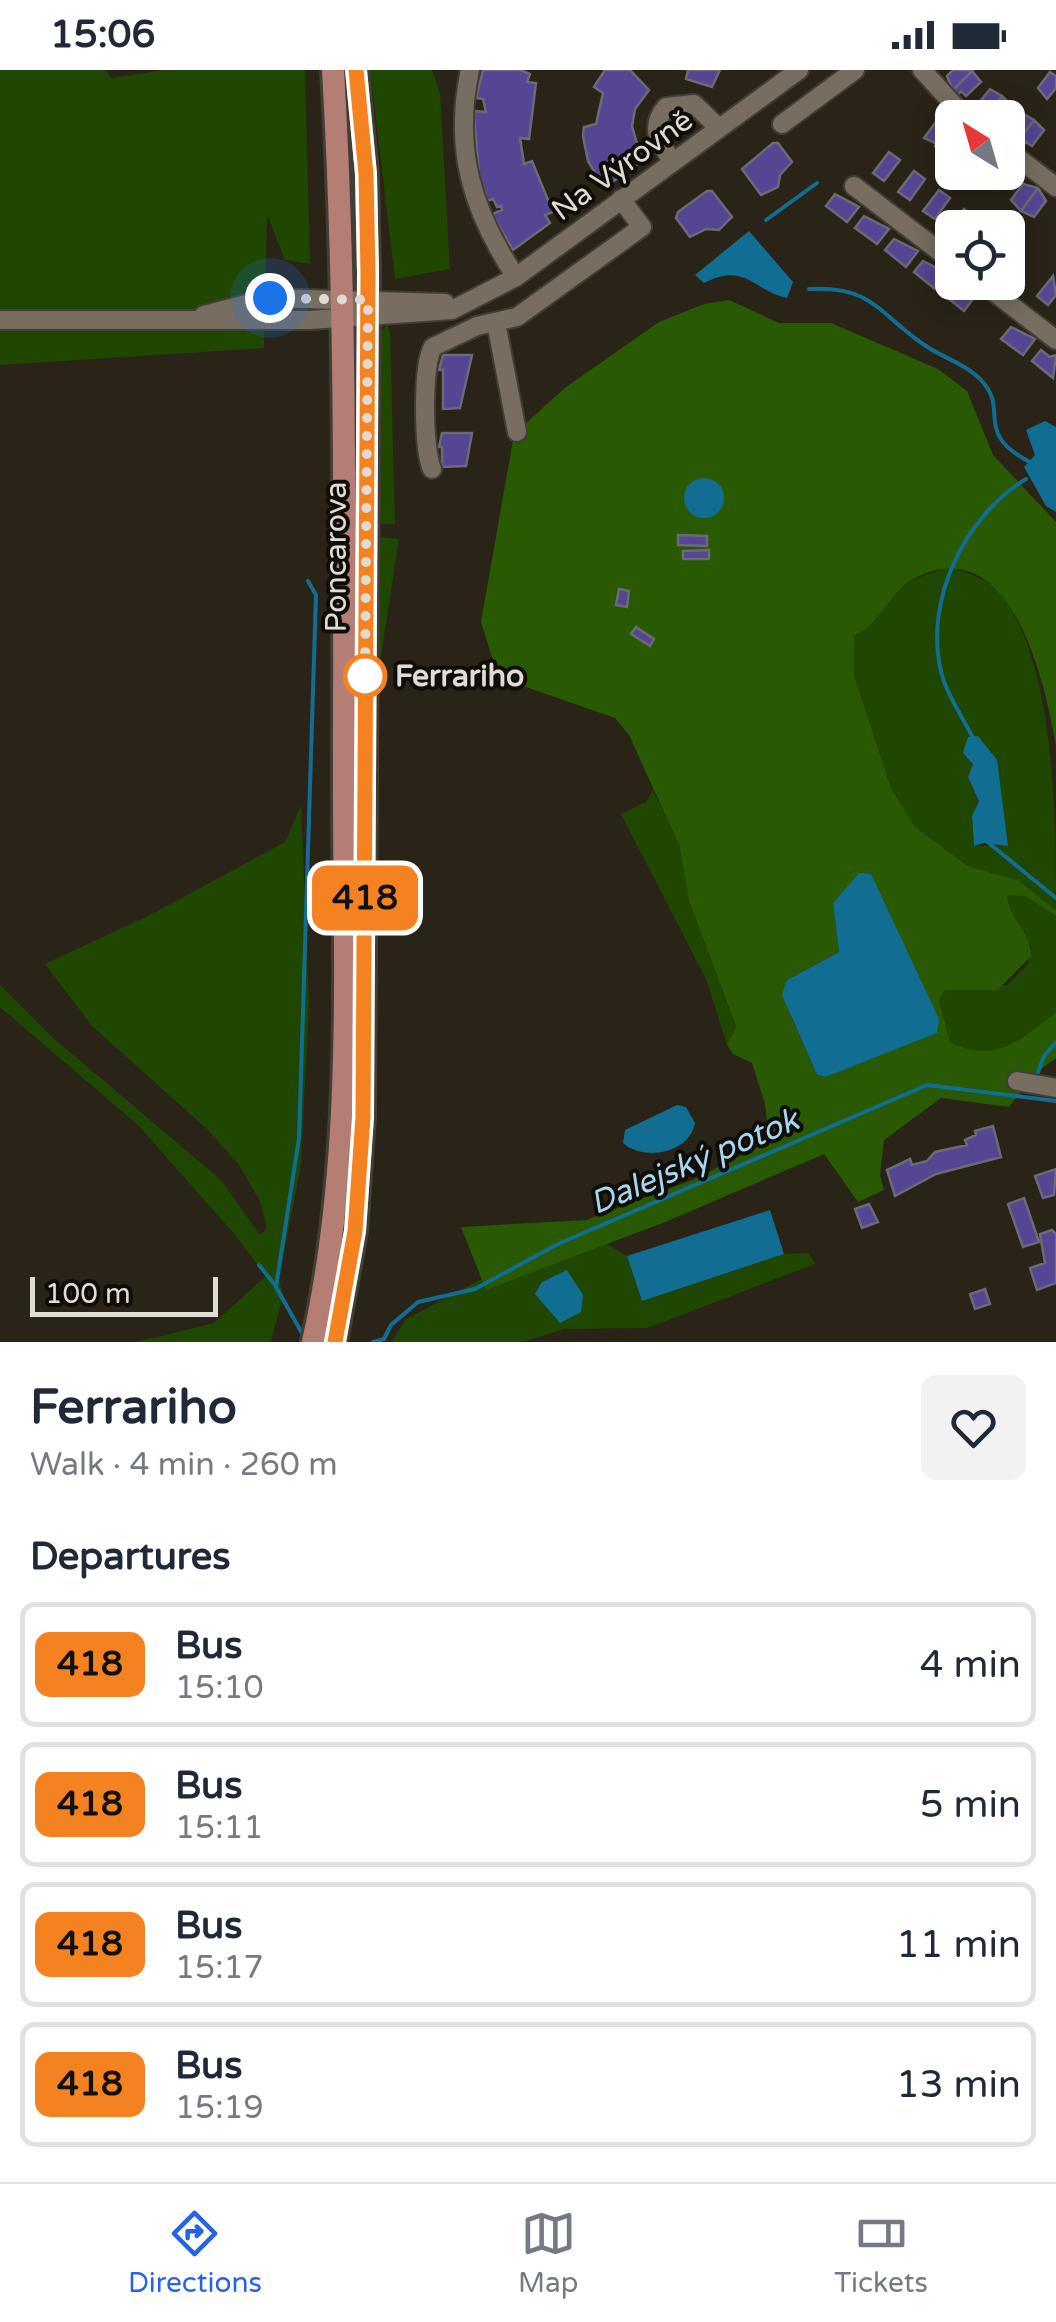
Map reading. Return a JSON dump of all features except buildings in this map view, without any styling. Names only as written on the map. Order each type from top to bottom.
[{"type":"main road","name":"Poncarova","points":[[314,1342],[334,1295],[357,1211],[364,1099],[355,531],[333,70]]},
{"type":"main road","name":"Poncarova","points":[[355,531],[368,309],[366,174],[356,70]]},
{"type":"main road","name":"Poncarova","points":[[334,1295],[334,1342]]},
{"type":"street","points":[[470,70],[462,140],[468,181],[481,219],[516,277]]},
{"type":"street","name":"Na Výrovně","points":[[368,309],[476,300],[516,277],[798,70]]},
{"type":"street","points":[[782,124],[855,70]]},
{"type":"street","points":[[922,70],[945,100]]},
{"type":"street","points":[[674,162],[656,132],[656,123],[666,107],[694,104],[719,128]]},
{"type":"street","points":[[1025,163],[1056,186]]},
{"type":"street","points":[[854,186],[935,248]]},
{"type":"street","points":[[432,469],[426,448],[427,361],[433,347],[477,326],[518,317],[642,227],[621,200]]},
{"type":"street","points":[[1004,300],[1056,340]]},
{"type":"street","points":[[0,320],[190,320],[368,309]]},
{"type":"street","points":[[498,332],[518,432]]},
{"type":"street","points":[[1017,1081],[1056,1088]]},
{"type":"green space","points":[[0,70],[105,70],[111,78],[165,70],[305,70],[310,264],[285,260],[267,214],[264,348],[0,365]]},
{"type":"green space","points":[[370,70],[432,70],[440,94],[450,269],[395,279]]},
{"type":"green space","points":[[729,300],[779,323],[831,323],[938,369],[967,391],[993,455],[1056,522],[1056,746],[1043,686],[1018,620],[999,593],[976,575],[948,569],[906,584],[871,624],[854,636],[854,675],[891,788],[915,827],[968,866],[1018,880],[1056,910],[1056,916],[1025,896],[1007,895],[1028,939],[1031,956],[998,990],[945,990],[939,1000],[950,1042],[980,1051],[994,1050],[1019,1039],[1056,1012],[1056,1058],[1033,1075],[1009,1107],[941,1098],[884,1140],[880,1175],[884,1190],[858,1202],[824,1154],[665,1222],[486,1290],[461,1227],[586,1220],[697,1178],[769,1141],[765,1104],[752,1063],[733,1054],[727,1045],[736,1027],[689,901],[679,845],[629,735],[615,718],[506,680],[496,670],[481,622],[514,434],[566,387],[659,322],[704,304]],"holes":[[[840,896],[937,1033],[826,1077],[817,1075],[790,1014],[787,980],[839,952],[833,903]]]},
{"type":"green space","points":[[387,324],[395,524],[380,524],[379,510],[375,509],[377,337]]},
{"type":"green space","points":[[379,537],[399,539],[380,662],[374,551],[378,550]]},
{"type":"green space","points":[[953,567],[995,587],[1015,617],[1030,653],[1041,695],[1053,785],[1056,910],[1018,880],[968,866],[915,827],[891,788],[854,675],[854,636],[906,583]],"holes":[[[973,764],[1000,800],[1008,845],[974,846],[972,816],[979,801],[968,777]]]},
{"type":"green space","points":[[653,790],[679,845],[689,901],[736,1028],[727,1045],[706,979],[621,814],[646,802]]},
{"type":"green space","points":[[301,805],[309,1003],[301,1164],[279,1279],[283,1295],[271,1342],[137,1342],[214,1323],[266,1276],[139,1126],[0,1007],[0,985],[51,1036],[221,1180],[260,1235],[267,1228],[260,1201],[239,1165],[208,1130],[92,1026],[45,964],[154,913],[285,842]]},
{"type":"green space","points":[[1007,895],[1025,896],[1056,916],[1056,1012],[1007,1046],[994,1050],[966,1049],[950,1043],[939,1000],[945,990],[1007,985],[1028,964],[1031,947],[1008,908]]},
{"type":"green space","points":[[607,1244],[627,1256],[642,1301],[784,1254],[809,1253],[815,1264],[647,1328],[564,1329],[523,1342],[391,1342],[406,1319],[482,1279],[487,1289]]},
{"type":"water","points":[[749,231],[793,282],[787,298],[739,276],[718,277],[704,283],[695,275]]},
{"type":"water","points":[[1045,421],[1056,427],[1056,512],[1046,506],[1024,467],[1035,455],[1026,430]]},
{"type":"water","points":[[704,478],[718,484],[724,498],[718,512],[704,518],[690,512],[684,498],[690,484]]},
{"type":"water","points":[[978,736],[997,760],[1008,846],[974,846],[972,816],[979,801],[968,777],[973,764],[963,753],[968,737]]},
{"type":"water","points":[[859,873],[871,874],[939,1019],[937,1033],[826,1077],[817,1075],[782,995],[787,980],[839,952],[833,903]]},
{"type":"water","points":[[677,1105],[686,1107],[695,1123],[676,1148],[642,1152],[623,1143],[625,1130]]},
{"type":"water","points":[[770,1210],[784,1254],[642,1301],[627,1256]]},
{"type":"water","points":[[567,1270],[583,1295],[581,1312],[560,1323],[535,1294],[542,1282]]},
{"type":"waterway","points":[[766,220],[817,183]]},
{"type":"waterway","points":[[809,289],[831,289],[863,298],[929,348],[976,375],[989,391],[1004,443],[1036,465]]},
{"type":"waterway","points":[[974,740],[941,671],[937,644],[944,589],[968,537],[1004,495],[1026,479]]},
{"type":"waterway","points":[[303,1335],[276,1287],[299,1138],[316,595],[308,581]]},
{"type":"waterway","points":[[984,839],[1056,898]]},
{"type":"waterway","points":[[1037,1075],[1044,1056],[1056,1042]]},
{"type":"waterway","name":"Dalejský potok","points":[[373,1342],[384,1339],[391,1325],[418,1302],[475,1289],[558,1244],[927,1085],[1056,1101]]},
{"type":"waterway","points":[[259,1265],[275,1285]]},
{"type":"bus line","name":"418","points":[[335,1342],[355,1231],[364,1062],[368,273],[366,174],[356,70]]},
{"type":"place","name":"Ferrariho","points":[[365,676]]},
{"type":"route","points":[[270,298],[368,300],[365,680],[365,676]]}]
